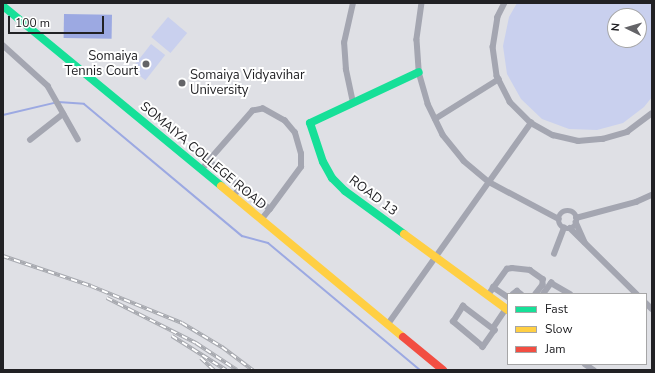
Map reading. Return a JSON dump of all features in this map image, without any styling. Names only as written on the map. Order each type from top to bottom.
[{"type":"street","points":[[352,103],[346,70],[344,44],[353,3]]},
{"type":"street","points":[[422,3],[417,40],[419,72],[428,104],[443,135],[464,161],[489,182],[503,191],[559,219],[567,228],[585,242],[636,293]]},
{"type":"street","points":[[505,3],[498,17],[493,47],[499,79],[510,102],[531,123],[554,135],[578,141],[603,139],[627,132],[652,113]]},
{"type":"street","name":"SOMAIYA COLLEGE ROAD","points":[[3,6],[443,370]]},
{"type":"street","points":[[3,45],[48,86],[78,139]]},
{"type":"street","name":"ROAD 13","points":[[419,72],[310,123],[323,162],[332,178],[345,191],[507,309]]},
{"type":"street","points":[[435,119],[499,79]]},
{"type":"street","points":[[201,170],[253,111],[263,109],[285,121],[295,133],[301,154],[301,167],[261,220]]},
{"type":"street","points":[[30,140],[62,112]]},
{"type":"street","points":[[388,324],[531,123]]},
{"type":"street","points":[[209,161],[270,209]]},
{"type":"street","points":[[233,196],[242,187]]},
{"type":"street","points":[[554,254],[567,228],[576,220],[636,202],[652,195]]},
{"type":"street","points":[[559,219],[566,211],[573,213],[585,242]]},
{"type":"street","points":[[488,295],[507,269],[530,270],[543,281],[537,293]]},
{"type":"street","points":[[544,293],[551,283],[554,283],[569,293]]},
{"type":"street","points":[[494,287],[507,297]]},
{"type":"street","points":[[493,328],[465,306],[452,320],[482,347],[495,331],[493,328],[507,309]]},
{"type":"shaded area","points":[[517,3],[652,3],[652,97],[644,107],[623,123],[597,130],[569,129],[542,119],[521,99],[507,74],[503,46],[509,17]]},
{"type":"shaded area","points":[[168,17],[187,33],[170,53],[151,37]]},
{"type":"shaded area","name":"Somaiya Tennis Court","points":[[151,44],[165,55],[145,80],[131,69]]},
{"type":"water","points":[[64,14],[112,15],[112,39],[64,38]]},
{"type":"waterway","points":[[3,115],[58,102],[84,104],[242,236],[268,243],[420,370]]},
{"type":"railway","points":[[3,256],[91,286],[182,323],[222,347],[253,370]]},
{"type":"railway","points":[[107,298],[196,343],[237,370]]},
{"type":"railway","points":[[172,336],[226,370]]},
{"type":"railway","points":[[201,358],[214,370]]},
{"type":"traffic: fast","points":[[3,6],[221,186]]},
{"type":"traffic: fast","points":[[404,234],[345,191],[332,178],[323,162],[310,123],[419,72]]},
{"type":"traffic: slow","points":[[221,186],[403,337]]},
{"type":"traffic: slow","points":[[404,234],[507,309]]},
{"type":"traffic: jam","points":[[403,337],[443,370]]},
{"type":"place","name":"Somaiya Tennis Court","points":[[146,64]]},
{"type":"place","name":"Somaiya Vidyavihar University","points":[[182,83]]}]
